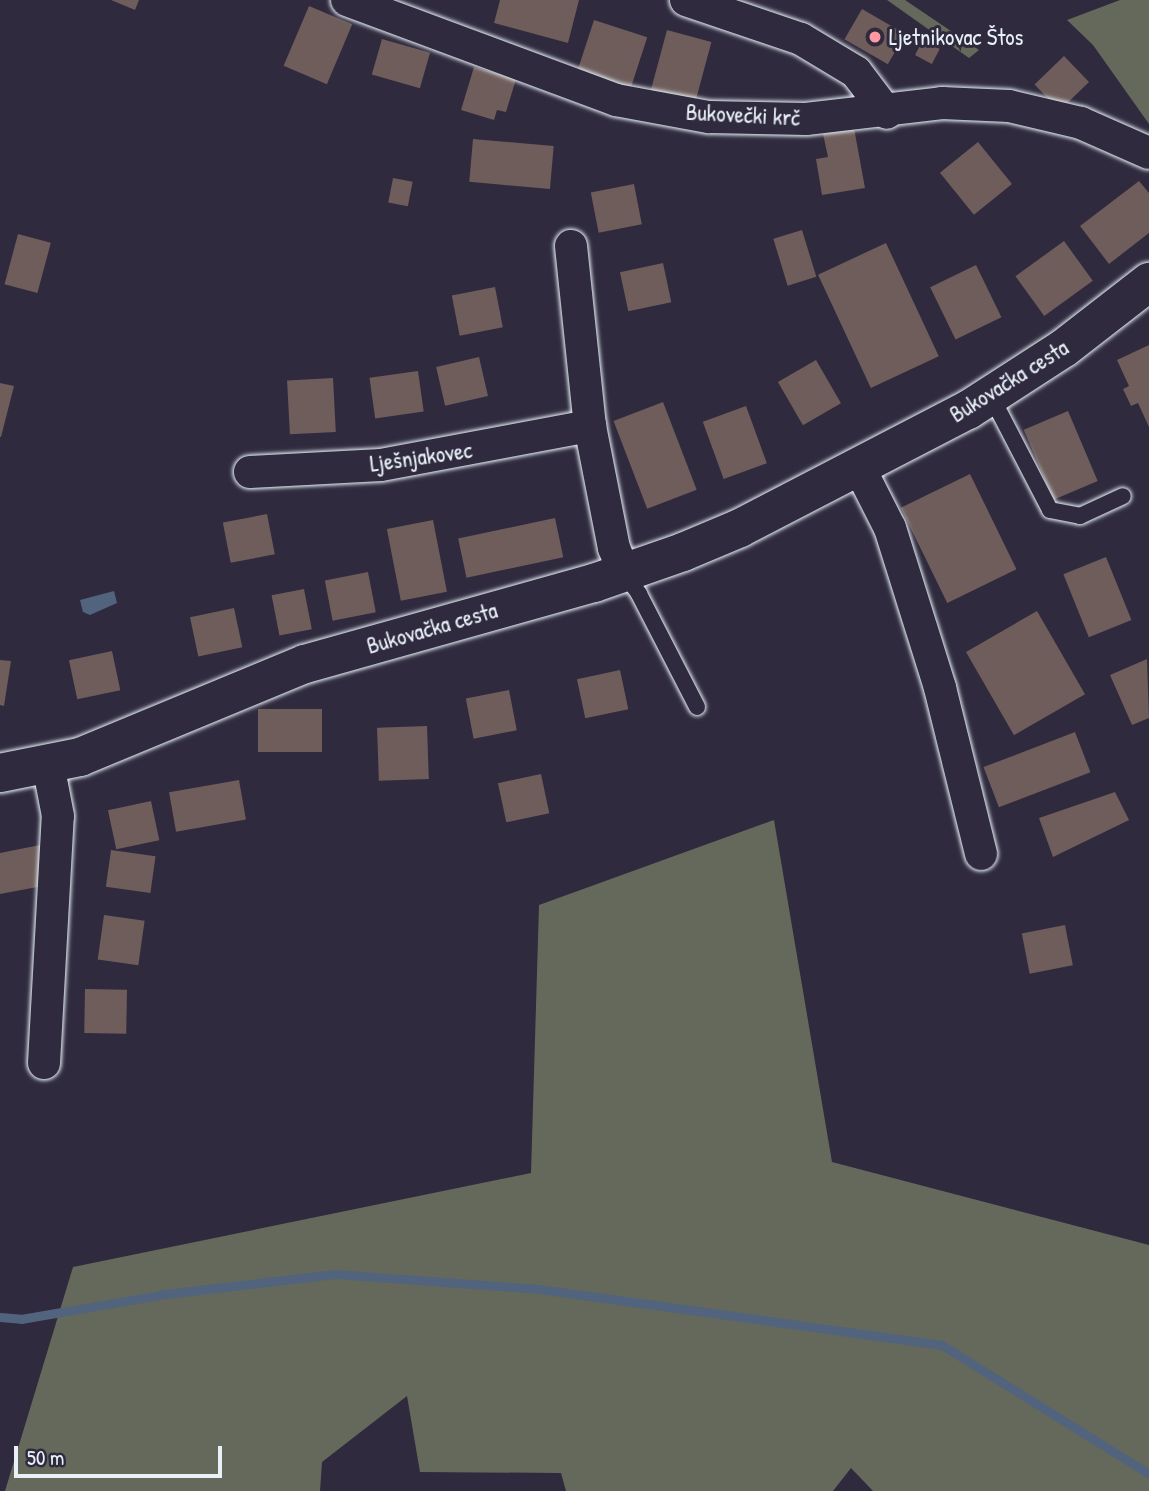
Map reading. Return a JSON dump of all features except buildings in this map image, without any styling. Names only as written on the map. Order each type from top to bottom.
[{"type":"main road","name":"Bukovačka cesta","points":[[0,773],[80,757],[305,664],[624,573],[740,528],[991,396],[1064,348],[1149,282]]},
{"type":"street","name":"Bukovečki krč","points":[[347,0],[616,100],[709,117],[806,119],[887,113],[942,103],[1009,106],[1081,122],[1149,153]]},
{"type":"street","points":[[685,0],[801,39],[856,72],[887,113]]},
{"type":"street","points":[[571,246],[590,426],[614,548],[624,573]]},
{"type":"street","name":"Lješnjakovec","points":[[250,472],[381,466],[590,426]]},
{"type":"street","points":[[859,467],[890,528],[940,688],[981,854]]},
{"type":"street","points":[[44,1063],[58,816],[48,764]]},
{"type":"lane","points":[[991,396],[1050,510],[1080,516],[1123,496]]},
{"type":"lane","points":[[624,573],[639,594],[697,707]]},
{"type":"green space","points":[[887,0],[905,0],[979,50],[969,58]]},
{"type":"green space","points":[[1120,0],[1149,0],[1149,124],[1093,45],[1067,20]]},
{"type":"green space","points":[[774,820],[832,1162],[1149,1245],[1149,1491],[873,1491],[851,1468],[833,1491],[566,1491],[561,1473],[420,1472],[407,1396],[322,1462],[320,1491],[5,1491],[73,1267],[531,1173],[539,905]]},
{"type":"water","points":[[114,591],[117,603],[90,615],[83,612],[80,600]]},
{"type":"waterway","points":[[0,1317],[21,1319],[165,1294],[335,1274],[539,1289],[942,1345],[1149,1474]]},
{"type":"place","name":"Ljetnikovac Štos","points":[[875,37]]}]
